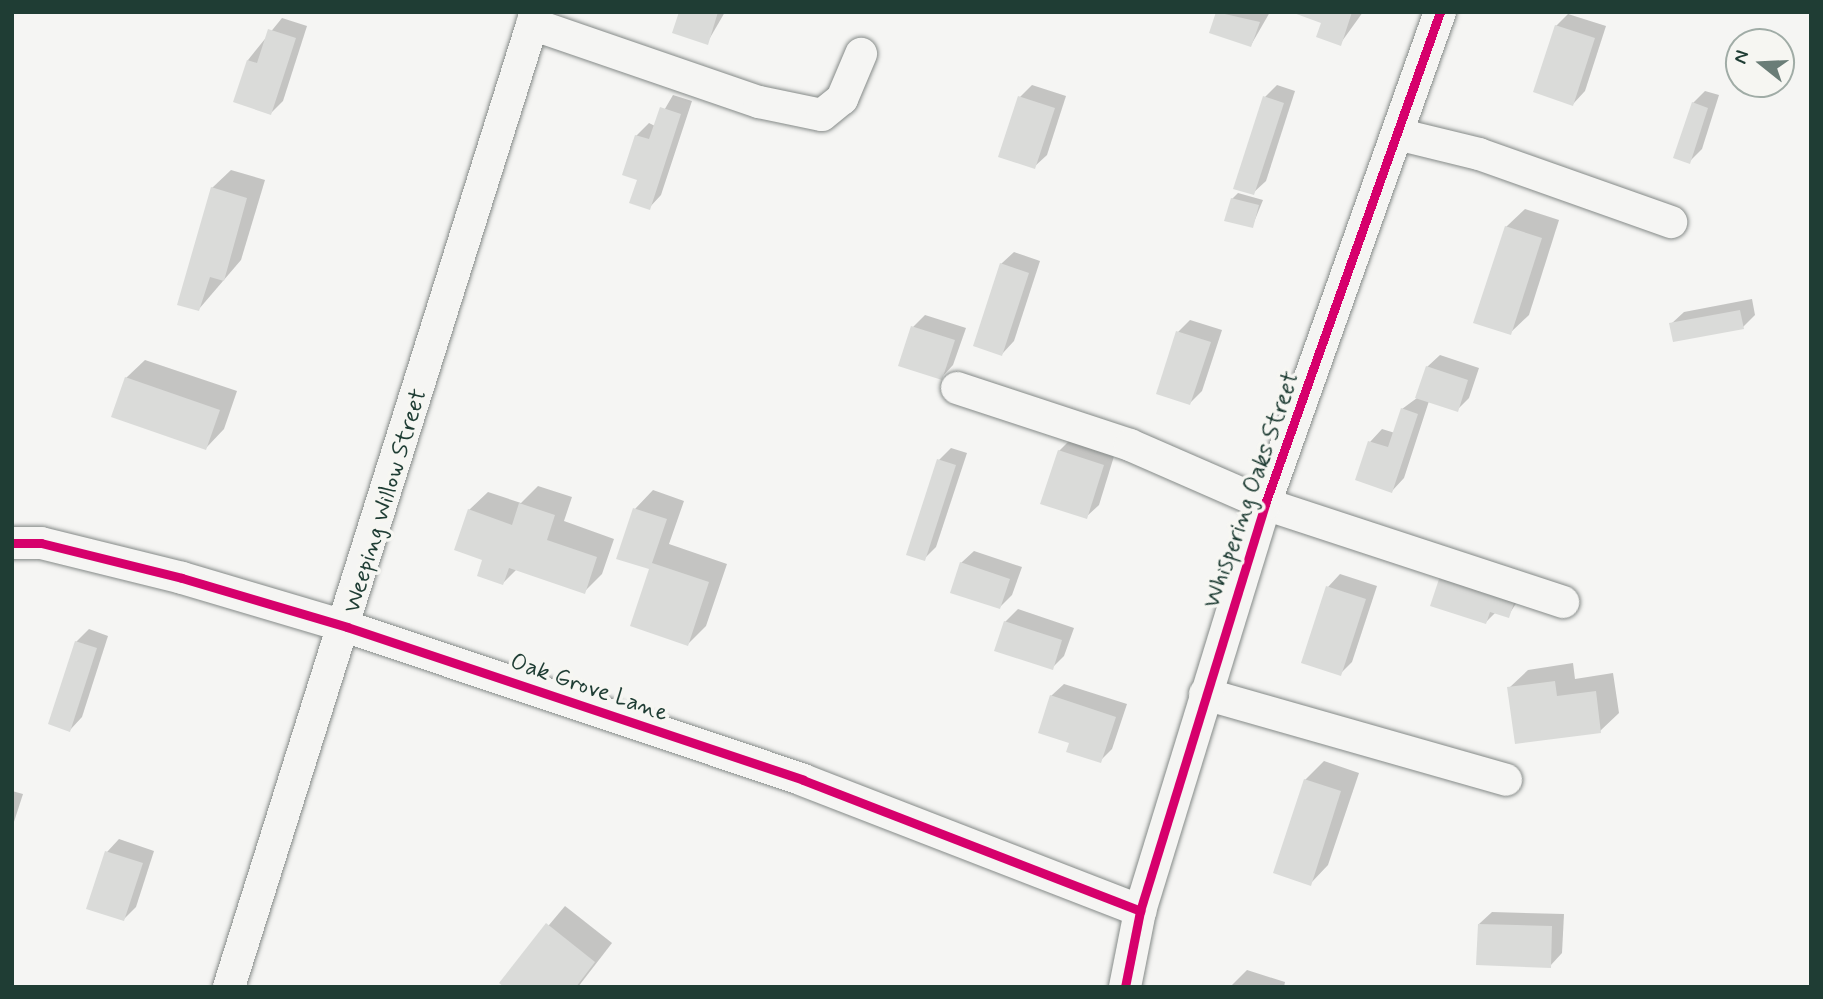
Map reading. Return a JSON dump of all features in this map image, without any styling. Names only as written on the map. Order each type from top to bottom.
[{"type":"street","name":"Whispering Oaks Street","points":[[1125,987],[1140,911],[1265,504],[1440,12]]},
{"type":"street","points":[[534,18],[760,102],[822,116],[842,99],[861,54]]},
{"type":"street","name":"Weeping Willow Street","points":[[229,987],[347,627],[534,18]]},
{"type":"street","points":[[1397,134],[1479,154],[1671,222]]},
{"type":"street","points":[[957,388],[1073,424],[1265,504],[1563,602]]},
{"type":"street","name":"Oak Grove Lane","points":[[12,543],[41,543],[144,569],[347,627],[803,780],[1140,911]]},
{"type":"street","points":[[1205,694],[1506,780]]},
{"type":"building","points":[[679,12],[718,12],[708,45],[672,33]]},
{"type":"building","points":[[1216,12],[1260,22],[1251,47],[1209,33]]},
{"type":"building","points":[[1291,12],[1352,12],[1341,46],[1316,37],[1321,23]]},
{"type":"building","points":[[1555,25],[1595,38],[1573,106],[1533,92]]},
{"type":"building","points":[[268,29],[296,38],[271,115],[233,102],[247,60],[257,63]]},
{"type":"building","points":[[1018,96],[1055,108],[1035,169],[998,157]]},
{"type":"building","points":[[1263,96],[1284,103],[1254,195],[1233,189]]},
{"type":"building","points":[[1692,102],[1708,108],[1690,164],[1673,158]]},
{"type":"building","points":[[660,107],[681,114],[650,210],[629,203],[637,180],[622,175],[635,135],[649,139]]},
{"type":"building","points":[[211,187],[247,198],[224,281],[210,277],[199,311],[177,305]]},
{"type":"building","points":[[1231,198],[1259,205],[1253,228],[1224,221]]},
{"type":"building","points":[[1505,226],[1542,238],[1511,335],[1473,323]]},
{"type":"building","points":[[1000,263],[1029,273],[1002,356],[973,346]]},
{"type":"building","points":[[1740,310],[1744,329],[1673,342],[1669,323]]},
{"type":"building","points":[[911,326],[955,340],[942,380],[898,366]]},
{"type":"building","points":[[1176,331],[1211,342],[1190,405],[1156,394]]},
{"type":"building","points":[[1426,366],[1468,380],[1458,412],[1415,398]]},
{"type":"building","points":[[125,377],[220,410],[206,450],[111,417]]},
{"type":"building","points":[[1401,408],[1418,414],[1392,493],[1355,480],[1368,441],[1388,447]]},
{"type":"building","points":[[1058,450],[1104,465],[1087,519],[1040,504]]},
{"type":"building","points":[[937,459],[956,465],[925,561],[906,555]]},
{"type":"building","points":[[519,503],[555,515],[547,540],[597,557],[585,594],[509,568],[503,585],[477,576],[482,560],[454,550],[468,509],[512,525]]},
{"type":"building","points":[[633,508],[667,519],[652,563],[709,582],[688,646],[630,626],[649,569],[616,559]]},
{"type":"building","points":[[960,562],[1010,579],[1000,609],[950,593]]},
{"type":"building","points":[[1440,576],[1515,600],[1509,618],[1490,612],[1486,624],[1430,606]]},
{"type":"building","points":[[1326,586],[1366,599],[1341,676],[1301,663]]},
{"type":"building","points":[[1004,621],[1062,640],[1053,670],[994,651]]},
{"type":"building","points":[[75,641],[97,648],[70,732],[48,724]]},
{"type":"building","points":[[1555,681],[1557,696],[1596,691],[1601,733],[1515,744],[1507,687]]},
{"type":"building","points":[[1050,695],[1116,717],[1101,763],[1066,752],[1069,743],[1038,733]]},
{"type":"building","points":[[1304,779],[1341,791],[1311,886],[1273,873]]},
{"type":"building","points":[[105,851],[143,863],[124,921],[86,909]]},
{"type":"building","points":[[546,923],[595,962],[576,987],[504,987],[499,983]]},
{"type":"building","points":[[1478,924],[1552,926],[1551,968],[1476,965]]},
{"type":"cycle path","points":[[1125,987],[1140,911],[1265,504],[1440,12]]},
{"type":"cycle path","points":[[12,543],[41,543],[182,578],[347,627],[803,780],[1140,911]]}]
